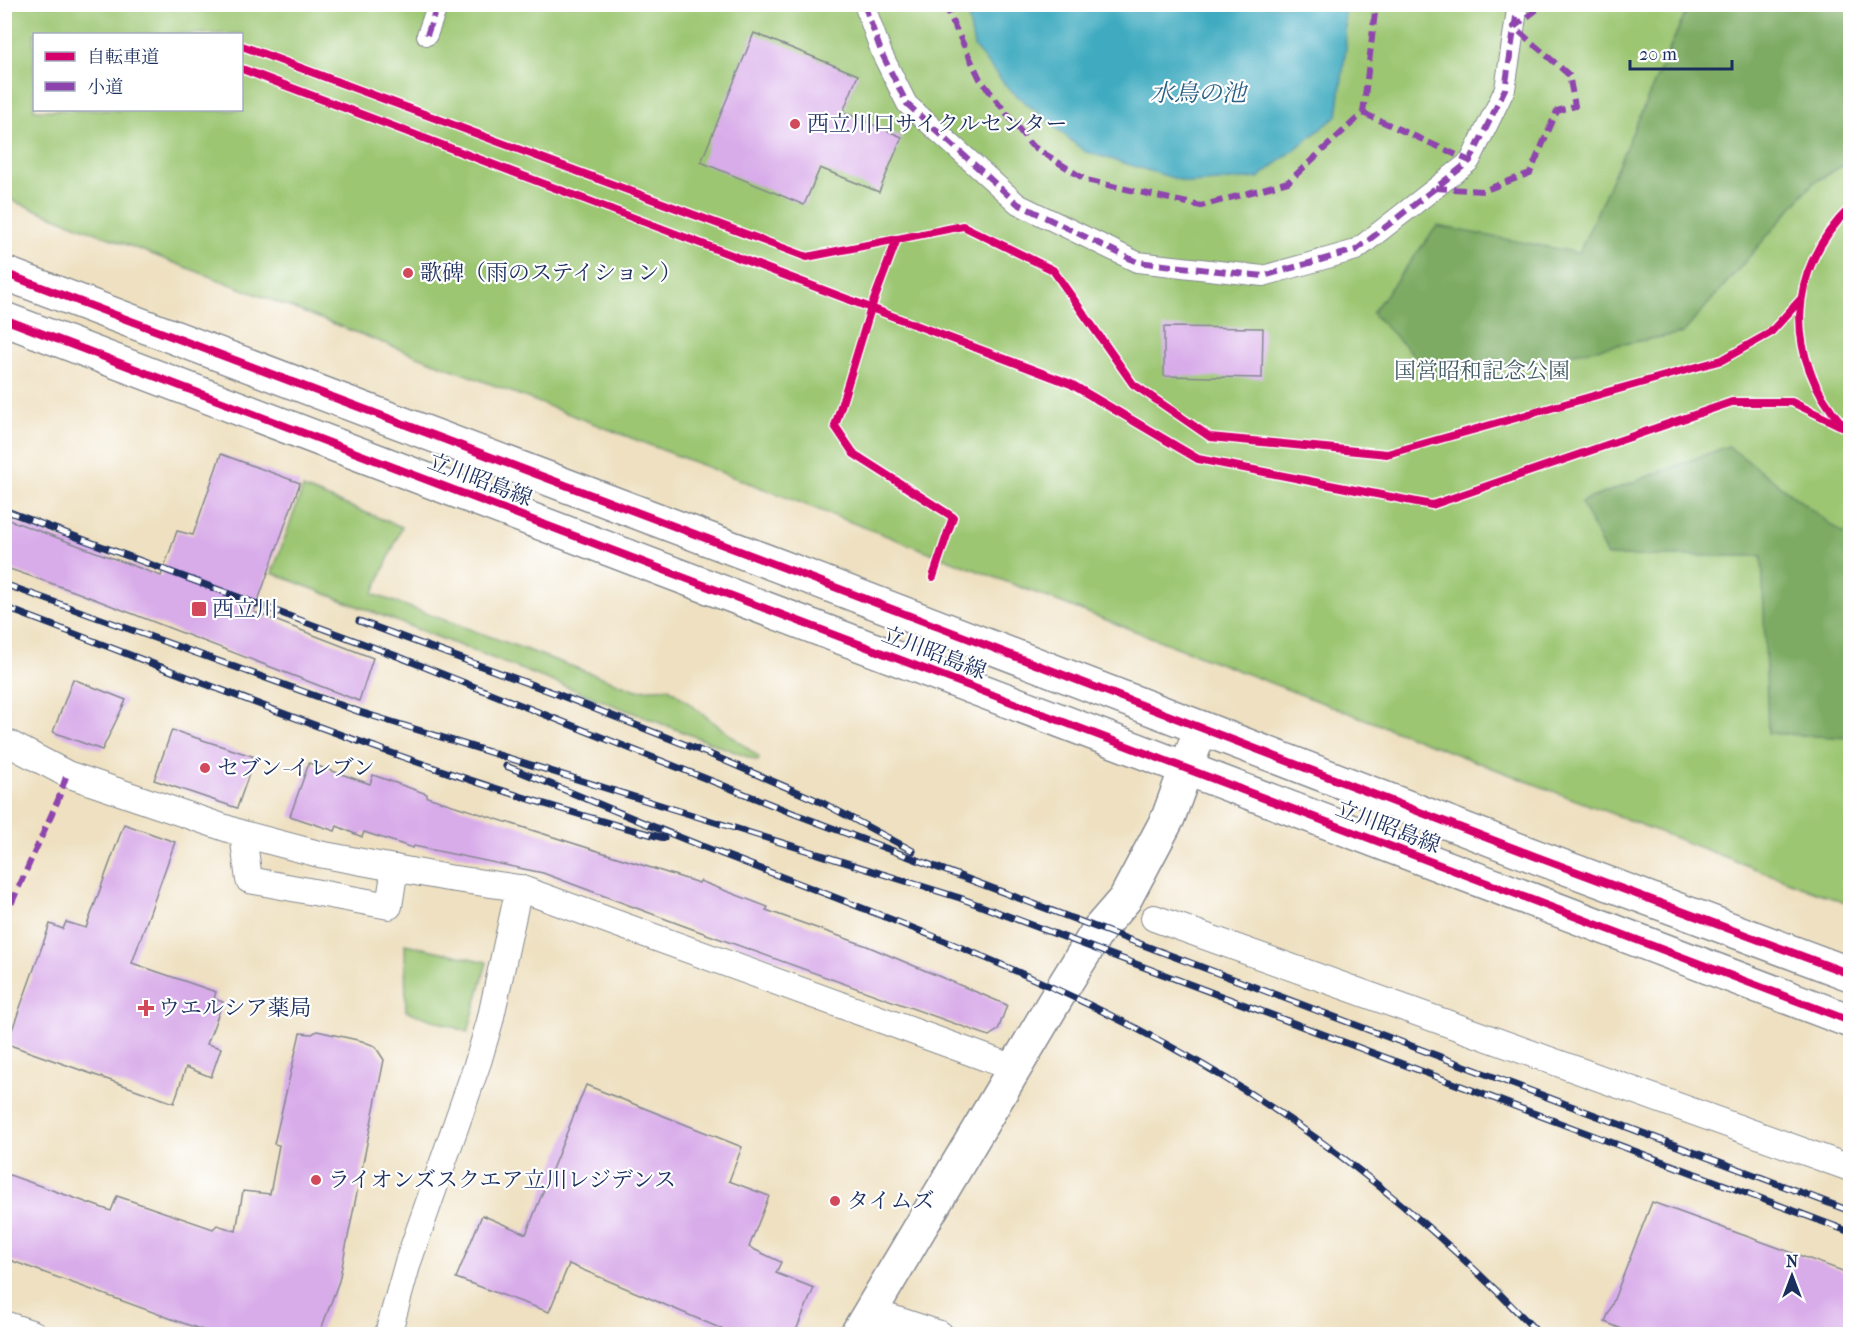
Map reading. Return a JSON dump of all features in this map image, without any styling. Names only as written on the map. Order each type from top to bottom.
[{"type":"main road","name":"立川昭島線","points":[[4,273],[1537,858],[1851,974]]},
{"type":"main road","name":"立川昭島線","points":[[4,319],[1851,1021]]},
{"type":"main road","points":[[863,1323],[1089,945],[1099,929],[1125,899],[1168,818],[1201,728]]},
{"type":"street","points":[[427,35],[438,4]]},
{"type":"street","points":[[864,4],[882,54],[907,104],[1018,204],[1137,262],[1263,276],[1356,250],[1470,161],[1505,89],[1518,4]]},
{"type":"street","points":[[4,741],[67,774],[243,834],[319,854],[519,888],[1014,1068]]},
{"type":"street","points":[[243,834],[249,880],[389,906],[395,868]]},
{"type":"street","points":[[388,1335],[408,1262],[478,1062],[490,1021],[519,888]]},
{"type":"street","points":[[1154,918],[1851,1168]]},
{"type":"street","points":[[863,1323],[940,1335]]},
{"type":"street","points":[[4,1324],[33,1335]]},
{"type":"green space","name":"国営昭和記念公園","points":[[4,5],[1850,5],[1850,905],[5,198]]},
{"type":"green space","points":[[1689,5],[1850,5],[1850,161],[1813,183],[1683,333],[1437,378],[1372,313],[1437,226],[1579,253]]},
{"type":"green space","points":[[1728,446],[1842,533],[1850,532],[1850,738],[1768,733],[1762,556],[1607,556],[1581,502]]},
{"type":"green space","points":[[303,488],[402,527],[373,594],[637,690],[669,688],[759,757],[758,761],[272,573]]},
{"type":"green space","points":[[405,944],[487,962],[468,1032],[406,1011]]},
{"type":"water","name":"水鳥の池","points":[[966,5],[1344,5],[1346,48],[1337,116],[1258,178],[1190,183],[1084,151],[1008,88],[974,47]]},
{"type":"building","name":"西立川口サイクルセンター","points":[[754,33],[858,75],[843,112],[902,137],[879,192],[820,168],[804,205],[701,162]]},
{"type":"building","points":[[1164,327],[1263,328],[1262,378],[1164,376]]},
{"type":"building","points":[[221,454],[300,483],[254,612],[373,658],[359,701],[76,592],[4,567],[4,518],[161,576],[177,531],[193,535]]},
{"type":"building","points":[[73,679],[126,700],[102,750],[53,732]]},
{"type":"building","points":[[172,730],[255,757],[237,808],[154,780]]},
{"type":"building","points":[[309,763],[370,784],[373,775],[427,794],[427,797],[699,883],[700,881],[768,907],[766,910],[867,946],[1007,1005],[998,1030],[989,1036],[543,873],[414,846],[413,848],[364,832],[362,837],[337,826],[335,831],[290,816]]},
{"type":"building","points":[[124,824],[175,842],[132,963],[216,992],[214,999],[223,1002],[207,1044],[221,1048],[211,1077],[186,1067],[174,1103],[7,1044],[50,924],[63,929],[66,922],[86,928]]},
{"type":"building","name":"ライオンズスクエア立川レジデンス","points":[[317,1031],[375,1046],[384,1060],[339,1281],[319,1335],[216,1335],[4,1258],[4,1173],[111,1211],[117,1196],[213,1229],[217,1225],[236,1231],[243,1191],[270,1194],[279,1145],[274,1144],[300,1033],[312,1034]]},
{"type":"building","points":[[586,1085],[742,1147],[729,1181],[769,1196],[749,1247],[781,1262],[776,1273],[814,1288],[794,1335],[736,1335],[569,1264],[549,1312],[456,1278],[482,1215],[526,1234]]},
{"type":"building","points":[[1652,1202],[1851,1274],[1851,1335],[1636,1335],[1605,1322]]},
{"type":"railway","points":[[4,510],[402,658],[795,814],[1850,1211]]},
{"type":"railway","points":[[4,584],[360,712],[960,898],[1850,1232]]},
{"type":"railway","points":[[4,607],[413,761],[496,789],[664,838]]},
{"type":"railway","points":[[359,621],[557,694],[714,756],[823,803],[913,851]]},
{"type":"railway","points":[[506,766],[690,842],[976,954],[1103,1011],[1165,1043],[1268,1105],[1391,1195],[1467,1262],[1539,1334]]},
{"type":"marked path","points":[[427,35],[438,4]]},
{"type":"marked path","points":[[864,4],[882,54],[907,104],[1018,204],[1137,262],[1263,276],[1356,250],[1470,161],[1505,89],[1518,4]]},
{"type":"marked path","points":[[944,4],[980,79],[1031,145],[1086,180],[1201,206],[1288,182],[1363,113],[1376,4]]},
{"type":"marked path","points":[[1435,188],[1483,191],[1530,173],[1557,111],[1575,106],[1569,75],[1514,27],[1544,4]]},
{"type":"marked path","points":[[1363,113],[1470,161]]},
{"type":"marked path","points":[[4,920],[58,800],[67,774]]},
{"type":"cycle path","points":[[243,46],[807,257],[963,226],[1053,270],[1133,384],[1210,437],[1387,454],[1722,360],[1770,333],[1801,299]]},
{"type":"cycle path","points":[[243,69],[1071,384],[1198,459],[1432,505],[1732,402],[1792,402],[1845,428]]},
{"type":"cycle path","points":[[1842,424],[1823,398],[1810,371],[1802,343],[1800,314],[1804,286],[1814,258],[1829,232],[1850,208]]},
{"type":"cycle path","points":[[897,239],[871,308],[835,426],[854,454],[953,517],[933,577]]},
{"type":"cycle path","points":[[4,273],[1850,974]]},
{"type":"cycle path","points":[[4,319],[1850,1021]]},
{"type":"place","name":"西立川口サイクルセンター","points":[[795,124]]},
{"type":"place","name":"歌碑（雨のステイション）","points":[[408,273]]},
{"type":"place","name":"西立川","points":[[199,609]]},
{"type":"place","name":"セブン-イレブン","points":[[205,768]]},
{"type":"place","name":"ウエルシア薬局","points":[[146,1008]]},
{"type":"place","name":"ライオンズスクエア立川レジデンス","points":[[316,1180]]},
{"type":"place","name":"タイムズ","points":[[835,1201]]}]
